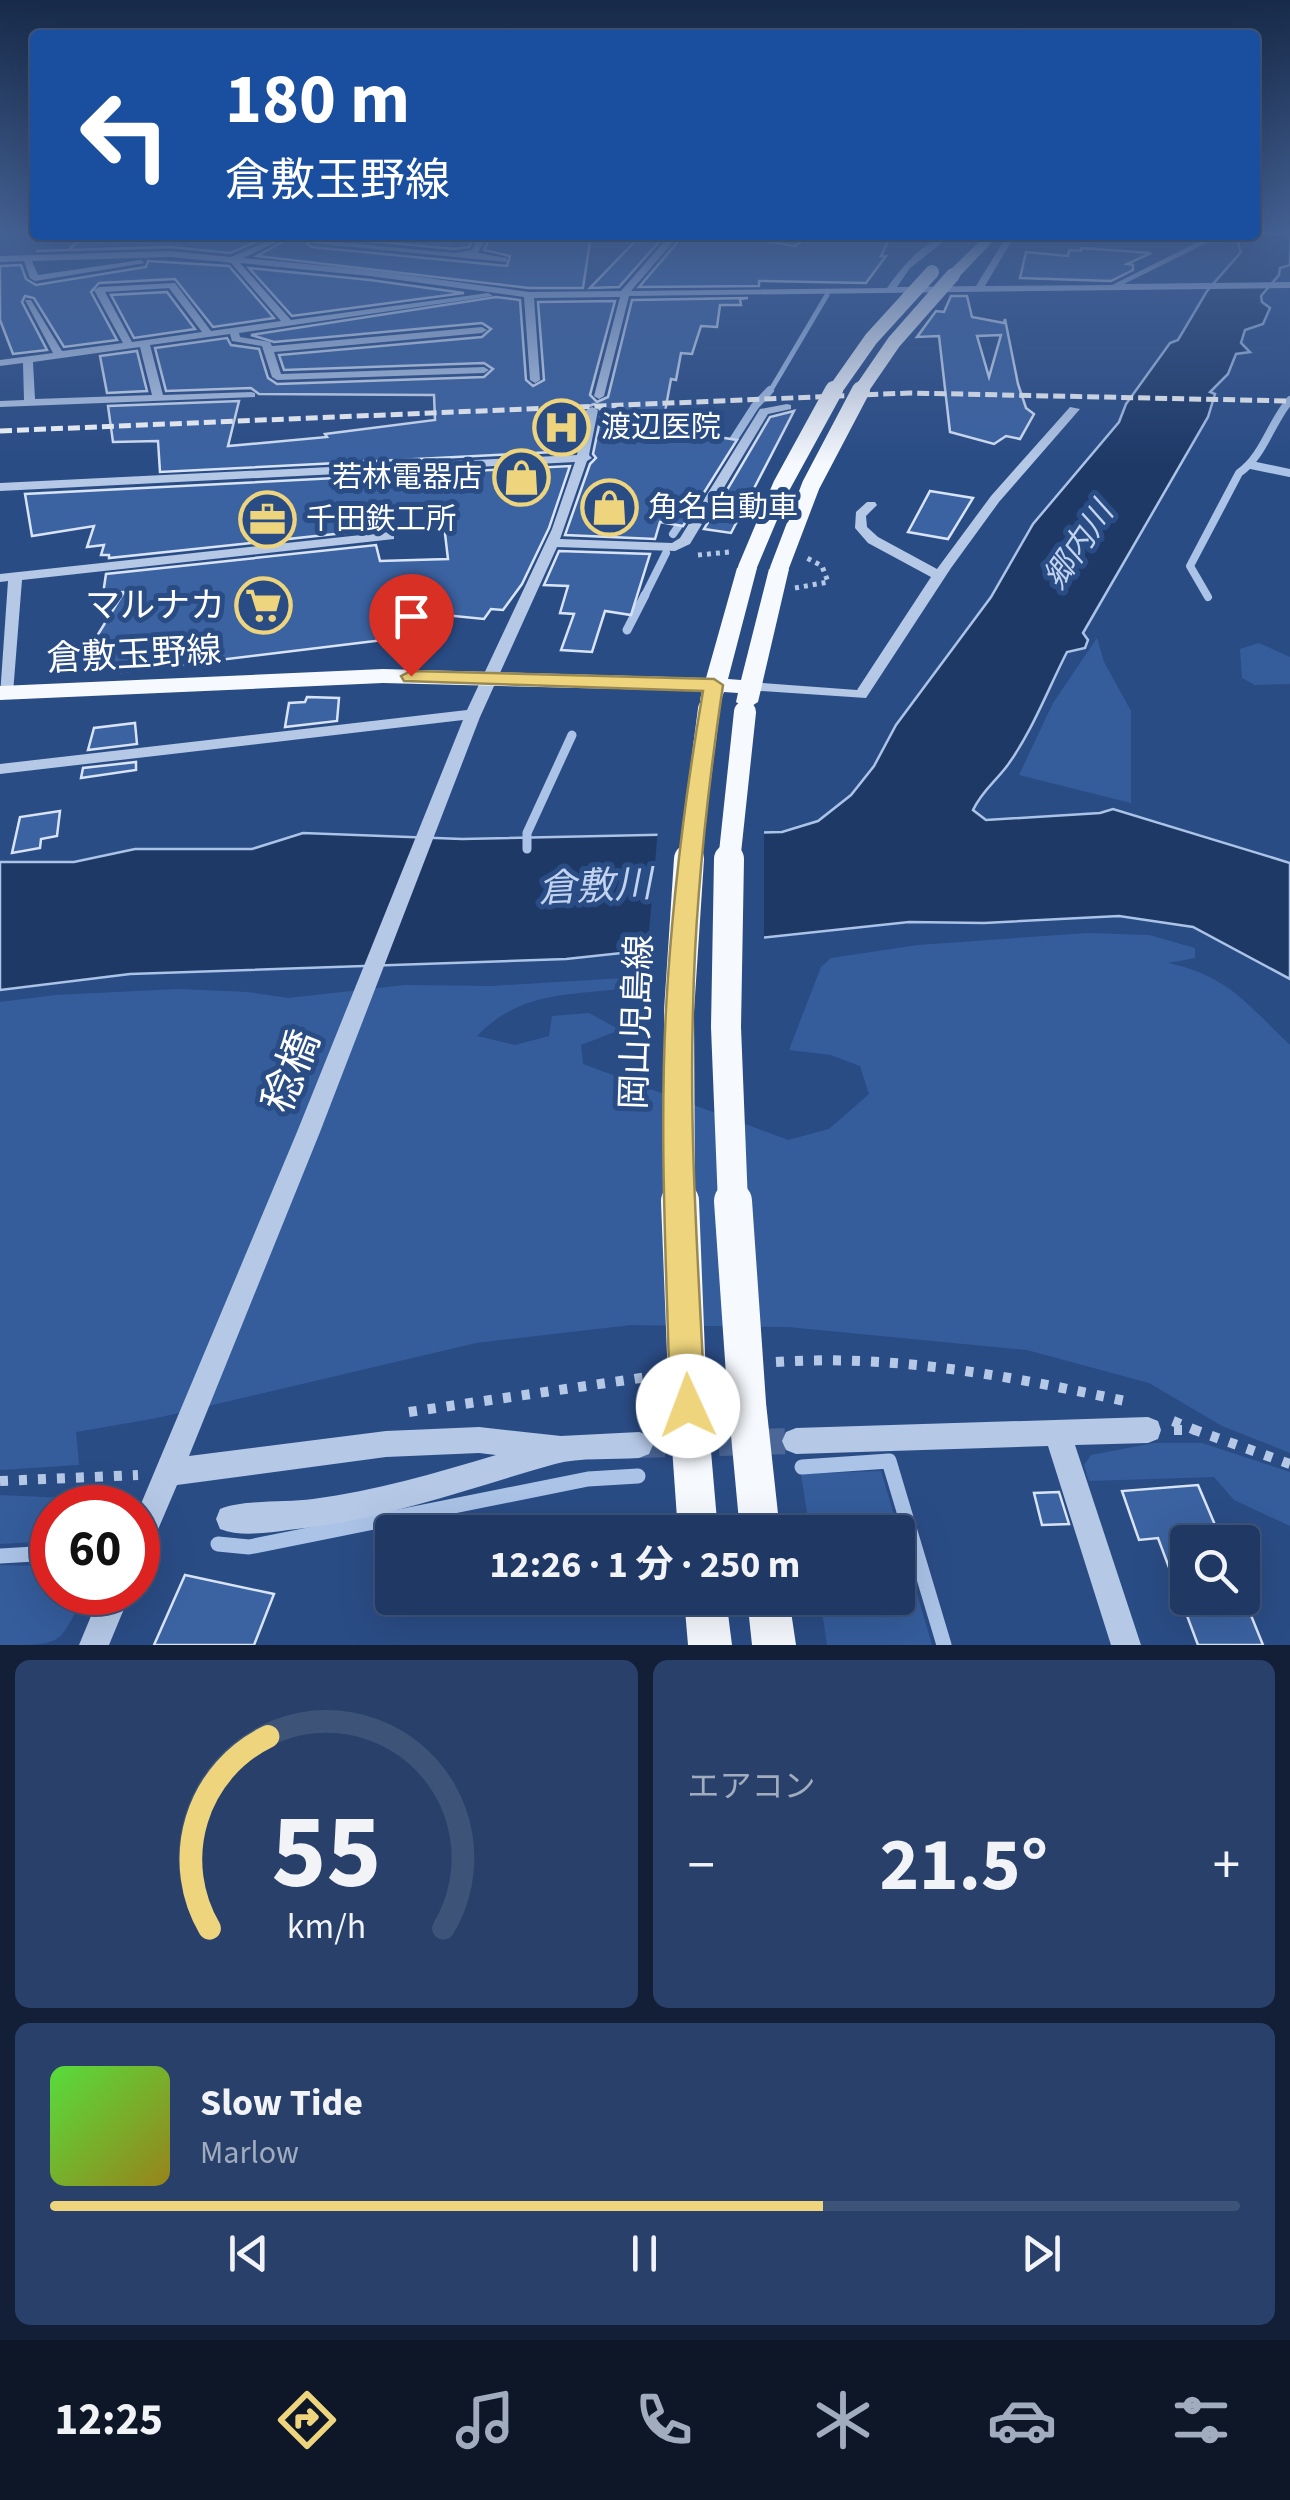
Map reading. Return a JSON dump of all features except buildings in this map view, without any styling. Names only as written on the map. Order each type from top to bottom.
[{"type":"main road","name":"岡山児島線","points":[[697,1515],[688,1406],[678,1127],[679,1010],[692,818],[711,697],[747,568],[788,466],[866,342],[895,311]]},
{"type":"main road","name":"岡山児島線","points":[[758,1515],[728,1129],[726,1010],[728,883],[748,699],[780,570],[815,470],[866,376],[915,311]]},
{"type":"main road","name":"倉敷玉野線","points":[[2,693],[364,677],[490,676],[748,699]]},
{"type":"main road","points":[[707,1615],[710,1645]]},
{"type":"main road","points":[[770,1615],[774,1645]]},
{"type":"street","points":[[33,311],[59,355]]},
{"type":"street","points":[[110,311],[129,345]]},
{"type":"street","points":[[191,311],[208,334]]},
{"type":"street","points":[[277,311],[288,322]]},
{"type":"street","points":[[0,344],[4,362],[375,311]]},
{"type":"street","points":[[530,311],[535,380]]},
{"type":"street","points":[[599,396],[621,311]]},
{"type":"street","points":[[233,330],[236,339],[266,344],[277,377],[484,370]]},
{"type":"street","points":[[268,349],[482,330]]},
{"type":"street","points":[[144,343],[158,398]]},
{"type":"street","points":[[28,359],[30,403]]},
{"type":"street","points":[[0,404],[250,395]]},
{"type":"street","points":[[554,543],[675,547],[685,541],[764,411],[787,407]]},
{"type":"street","points":[[748,699],[861,695],[995,498],[1074,409]]},
{"type":"street","name":"稔橋","points":[[160,1492],[471,719],[554,543],[586,458],[592,410]]},
{"type":"street","points":[[0,487],[586,458]]},
{"type":"street","points":[[871,505],[860,515],[861,528],[873,540],[939,576]]},
{"type":"street","points":[[2,693],[7,577],[388,536]]},
{"type":"street","points":[[0,769],[471,719]]},
{"type":"street","points":[[796,1441],[1148,1430]]},
{"type":"street","points":[[1057,1433],[1126,1645]]},
{"type":"street","points":[[174,1459],[479,1440],[560,1448],[640,1445]]},
{"type":"street","points":[[230,1520],[262,1520],[346,1507],[435,1486],[560,1448]]},
{"type":"street","points":[[94,1645],[106,1615]]},
{"type":"path","points":[[1148,1430],[1195,1430],[1290,1464]]},
{"type":"path","points":[[0,1482],[102,1480],[174,1459]]},
{"type":"shaded area","points":[[1097,638],[1104,662],[1131,711],[1131,803],[1019,775],[1053,703]]},
{"type":"shaded area","points":[[1259,643],[1290,657],[1290,684],[1255,685],[1242,678],[1240,649]]},
{"type":"shaded area","points":[[1087,933],[1149,935],[1195,948],[1195,958],[1168,963],[1222,984],[1290,1045],[1290,1453],[1222,1426],[1149,1383],[1027,1350],[788,1327],[631,1325],[476,1343],[157,1418],[76,1432],[79,1465],[0,1470],[0,1002],[178,989],[288,998],[405,985],[491,986],[624,978],[621,989],[562,995],[526,1004],[509,1011],[477,1036],[515,1045],[549,1036],[552,1016],[589,1013],[620,1030],[581,1045],[583,1064],[788,1140],[829,1129],[869,1094],[860,1066],[831,1055],[789,1050],[821,967],[831,958],[918,945]]},
{"type":"shaded area","points":[[1154,1443],[1202,1443],[1290,1472],[1290,1526],[1234,1500],[1214,1477],[1089,1481],[1084,1465],[1091,1455]]},
{"type":"shaded area","points":[[881,1471],[894,1515],[807,1515],[801,1474]]},
{"type":"shaded area","points":[[0,1495],[30,1496],[30,1542],[0,1544]]},
{"type":"shaded area","points":[[0,1565],[30,1566],[30,1615],[74,1615],[64,1632],[49,1642],[0,1645]]},
{"type":"shaded area","points":[[915,1587],[932,1645],[827,1645],[823,1615],[915,1615]]},
{"type":"water","points":[[1195,311],[1269,311],[1263,324],[1245,330],[1241,343],[1250,352],[1236,354],[1228,374],[1210,392],[1215,394],[1208,417],[1083,633],[1088,640],[1085,648],[1067,652],[1024,739],[973,810],[986,820],[1113,809],[1290,863],[1290,979],[1193,927],[1119,916],[984,923],[909,922],[566,959],[130,974],[0,990],[0,862],[74,862],[135,849],[252,849],[303,833],[462,839],[782,832],[818,821],[851,795],[874,766],[896,725],[991,597],[1033,524],[1119,422],[1126,404],[1170,343],[1178,340]]},
{"type":"pier","points":[[764,827],[764,943],[647,955],[658,829]]},
{"type":"waterway","points":[[769,393],[818,311]]},
{"type":"waterway","points":[[728,448],[770,390]]},
{"type":"waterway","points":[[1208,597],[1190,566],[1239,473],[1254,458],[1290,400]]},
{"type":"waterway","points":[[1251,465],[1290,473]]},
{"type":"waterway","points":[[673,534],[684,518]]},
{"type":"waterway","points":[[645,595],[666,553]]},
{"type":"waterway","points":[[627,630],[645,595]]},
{"type":"waterway","points":[[527,849],[527,833],[572,735]]},
{"type":"waterway","points":[[802,1467],[889,1461],[944,1645]]},
{"type":"waterway","points":[[218,1544],[249,1547],[588,1479],[638,1476]]},
{"type":"waterway","points":[[0,1556],[30,1554]]},
{"type":"tunnel","points":[[639,1445],[796,1441]]},
{"type":"railway","points":[[0,431],[910,393],[1290,401]]},
{"type":"place","name":"渡辺医院","points":[[562,427]]},
{"type":"place","name":"若林電器店","points":[[521,477]]},
{"type":"place","name":"角名自動車","points":[[609,507]]},
{"type":"place","name":"千田鉄工所","points":[[267,519]]},
{"type":"place","name":"マルナカ","points":[[264,605]]},
{"type":"route","points":[[411,676],[714,685],[692,818],[679,1010],[678,1127],[688,1406]]},
{"type":"water label","name":"郷内川","points":[[1078,545]]},
{"type":"water label","name":"倉敷川","points":[[595,886]]}]
